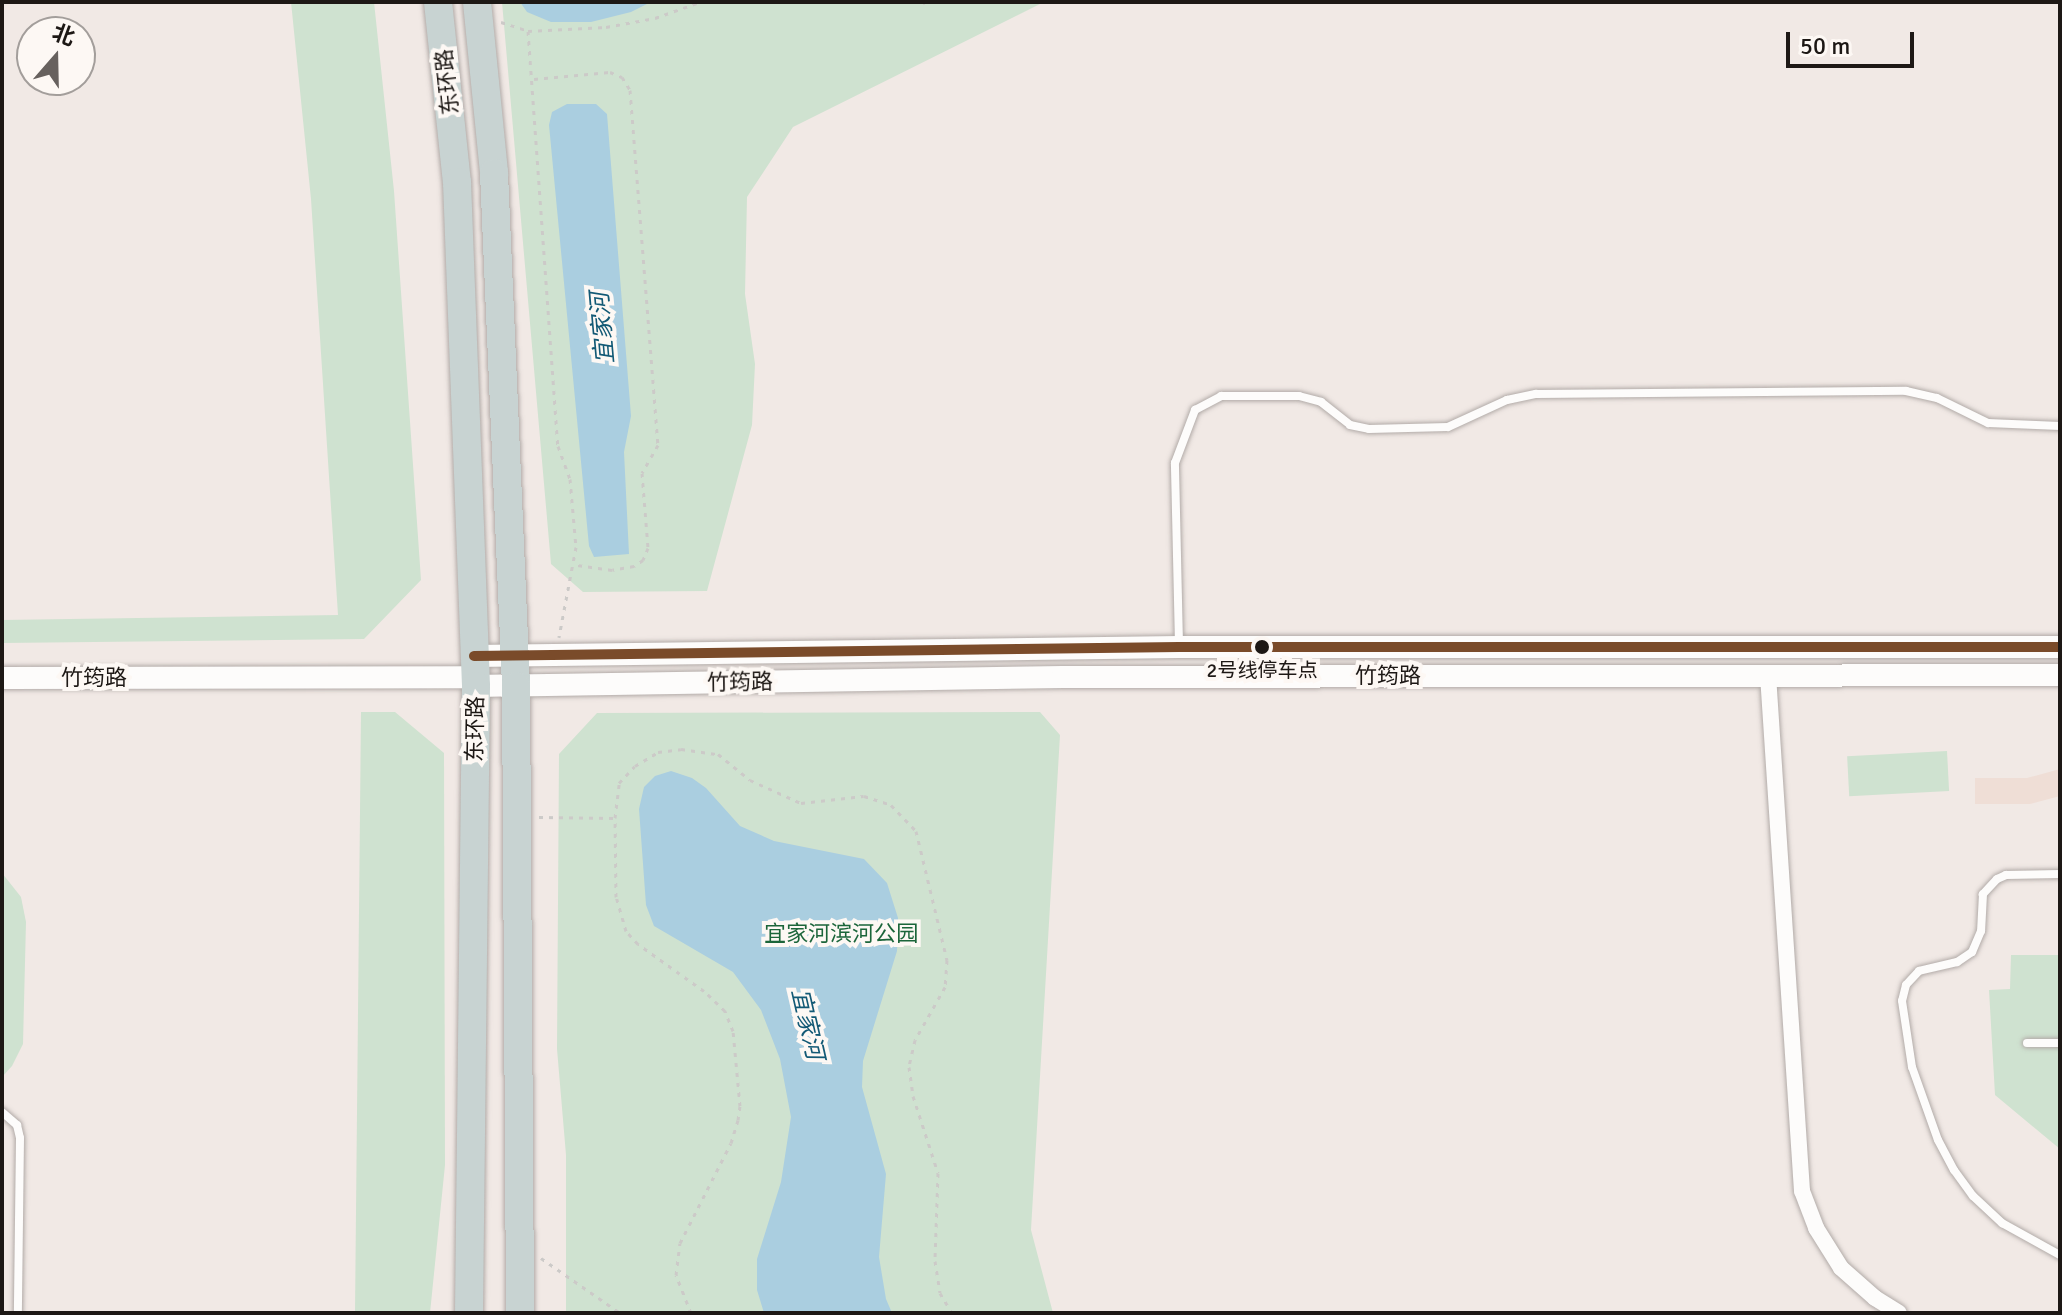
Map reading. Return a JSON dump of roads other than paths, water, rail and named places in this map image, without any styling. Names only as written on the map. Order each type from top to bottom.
[{"type":"highway","name":"东环路","points":[[438,2],[457,182],[475,673],[469,1313]]},
{"type":"highway","name":"东环路","points":[[478,8],[494,173],[516,686],[520,1313]]},
{"type":"main road","name":"竹筠路","points":[[475,673],[515,656],[1179,647],[2060,647]]},
{"type":"main road","name":"竹筠路","points":[[2,678],[475,673],[516,686],[1078,676],[2060,675]]},
{"type":"street","points":[[1768,675],[1802,1191],[1816,1228],[1841,1268],[1875,1298],[1899,1313]]},
{"type":"lane","points":[[1179,647],[1175,463],[1195,410],[1221,396],[1299,396],[1321,402],[1350,425],[1369,429],[1448,427],[1507,400],[1536,394],[1906,391],[1937,398],[1988,423],[2060,426]]},
{"type":"lane","points":[[2060,874],[2006,875],[1997,879],[1983,894],[1981,931],[1972,952],[1957,962],[1919,971],[1906,985],[1902,1001],[1912,1067],[1938,1140],[1954,1170],[1973,1196],[2002,1223],[2060,1255]]},
{"type":"lane","points":[[2027,1043],[2060,1043]]},
{"type":"lane","points":[[2,1112],[17,1125],[20,1138],[18,1313]]},
{"type":"water","points":[[520,2],[651,2],[631,12],[591,22],[551,22],[527,12]]},
{"type":"water","name":"宜家河","points":[[567,104],[596,104],[607,114],[631,416],[624,452],[629,554],[594,557],[589,546],[549,125],[552,112]]},
{"type":"water","name":"宜家河","points":[[671,771],[692,778],[706,788],[740,826],[774,841],[864,859],[887,883],[898,918],[897,951],[863,1061],[862,1087],[886,1174],[879,1257],[886,1299],[892,1313],[764,1313],[757,1290],[757,1259],[781,1182],[791,1117],[780,1059],[761,1010],[733,972],[654,926],[646,905],[639,809],[644,787],[655,776]]},
{"type":"place","name":"2号线停车点","points":[[1262,647]]},
{"type":"park label","name":"宜家河滨河公园","points":[[841,934]]}]
